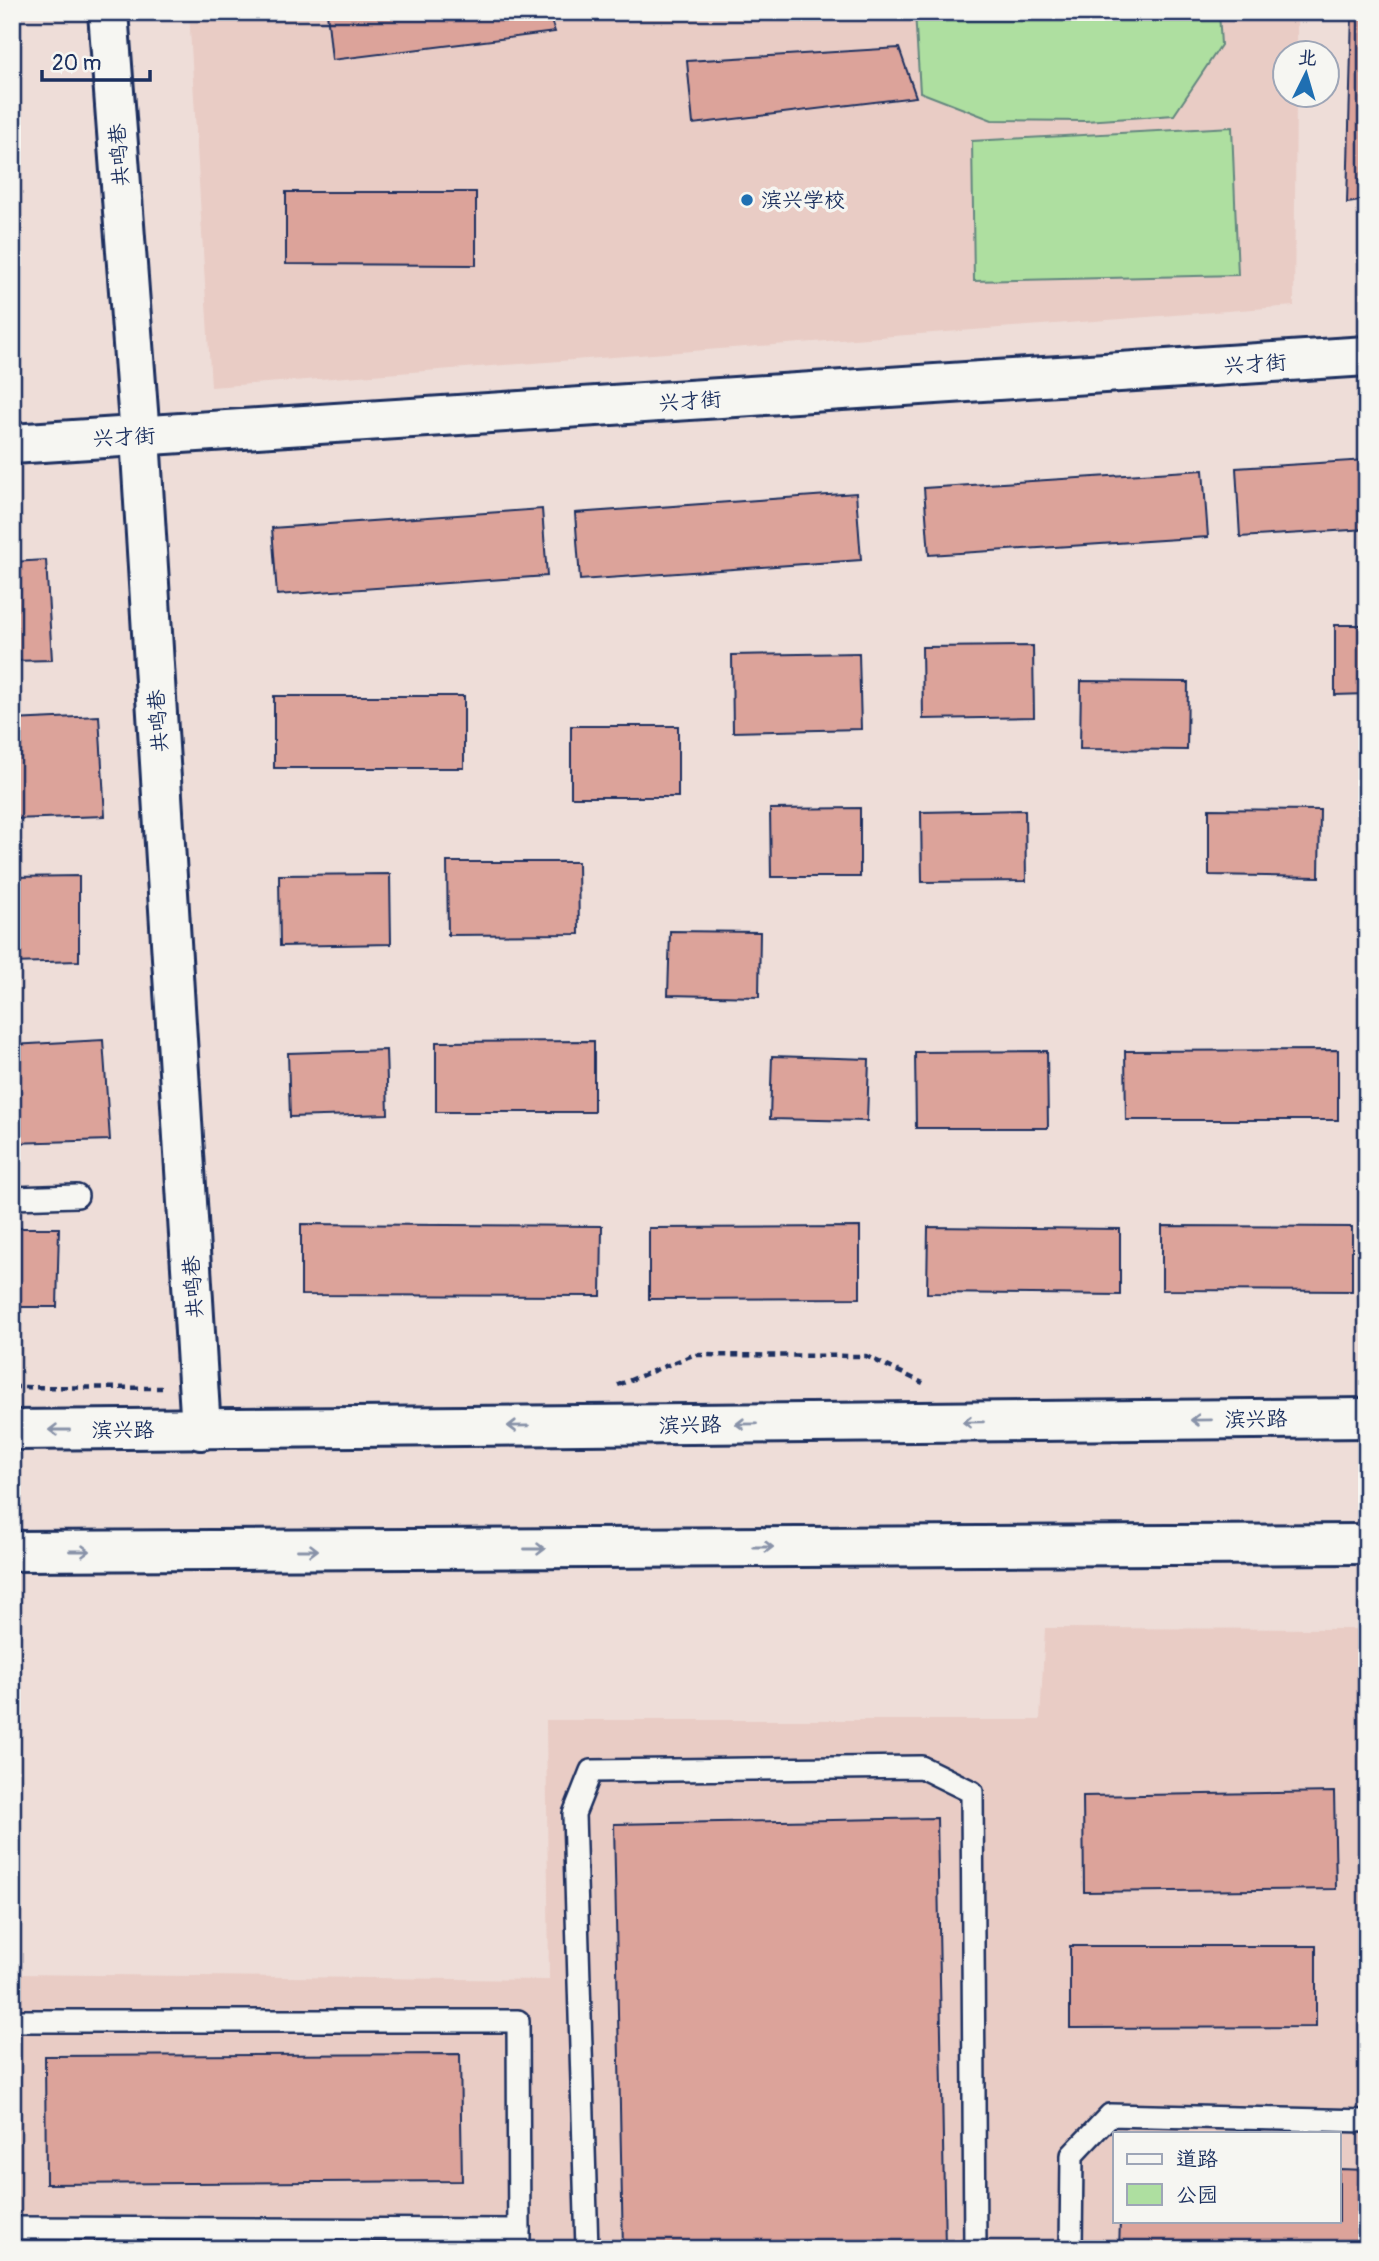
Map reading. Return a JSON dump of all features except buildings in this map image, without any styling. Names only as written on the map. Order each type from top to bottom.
[{"type":"street","name":"共鸣巷","points":[[108,12],[140,437],[201,1430]]},
{"type":"street","name":"兴才街","points":[[12,443],[140,437],[1367,356]]},
{"type":"street","name":"滨兴路","points":[[12,1430],[1367,1418]]},
{"type":"street","points":[[12,1551],[1367,1544]]},
{"type":"lane","points":[[12,1198],[77,1196]]},
{"type":"lane","points":[[587,2249],[574,1814],[591,1771],[921,1767],[972,1792],[975,2249]]},
{"type":"lane","points":[[12,2021],[518,2021],[519,2239],[12,2228]]},
{"type":"lane","points":[[1071,2249],[1072,2155],[1110,2115],[1367,2121]]},
{"type":"path","points":[[612,1387],[693,1355],[866,1356],[925,1384]]},
{"type":"path","points":[[12,1387],[198,1388]]},
{"type":"shaded area","name":"滨兴学校","points":[[189,12],[1297,12],[1297,38],[1270,38],[1270,108],[1296,108],[1294,306],[211,387]]},
{"type":"shaded area","points":[[1045,1628],[1367,1629],[1367,2249],[12,2249],[12,1974],[549,1980],[546,1720],[1040,1720]]},
{"type":"green space","points":[[915,12],[1219,12],[1221,45],[1174,115],[1085,121],[992,120],[920,92]]},
{"type":"green space","points":[[1232,127],[1238,275],[974,281],[972,141]]},
{"type":"place","name":"滨兴学校","points":[[747,200]]}]
